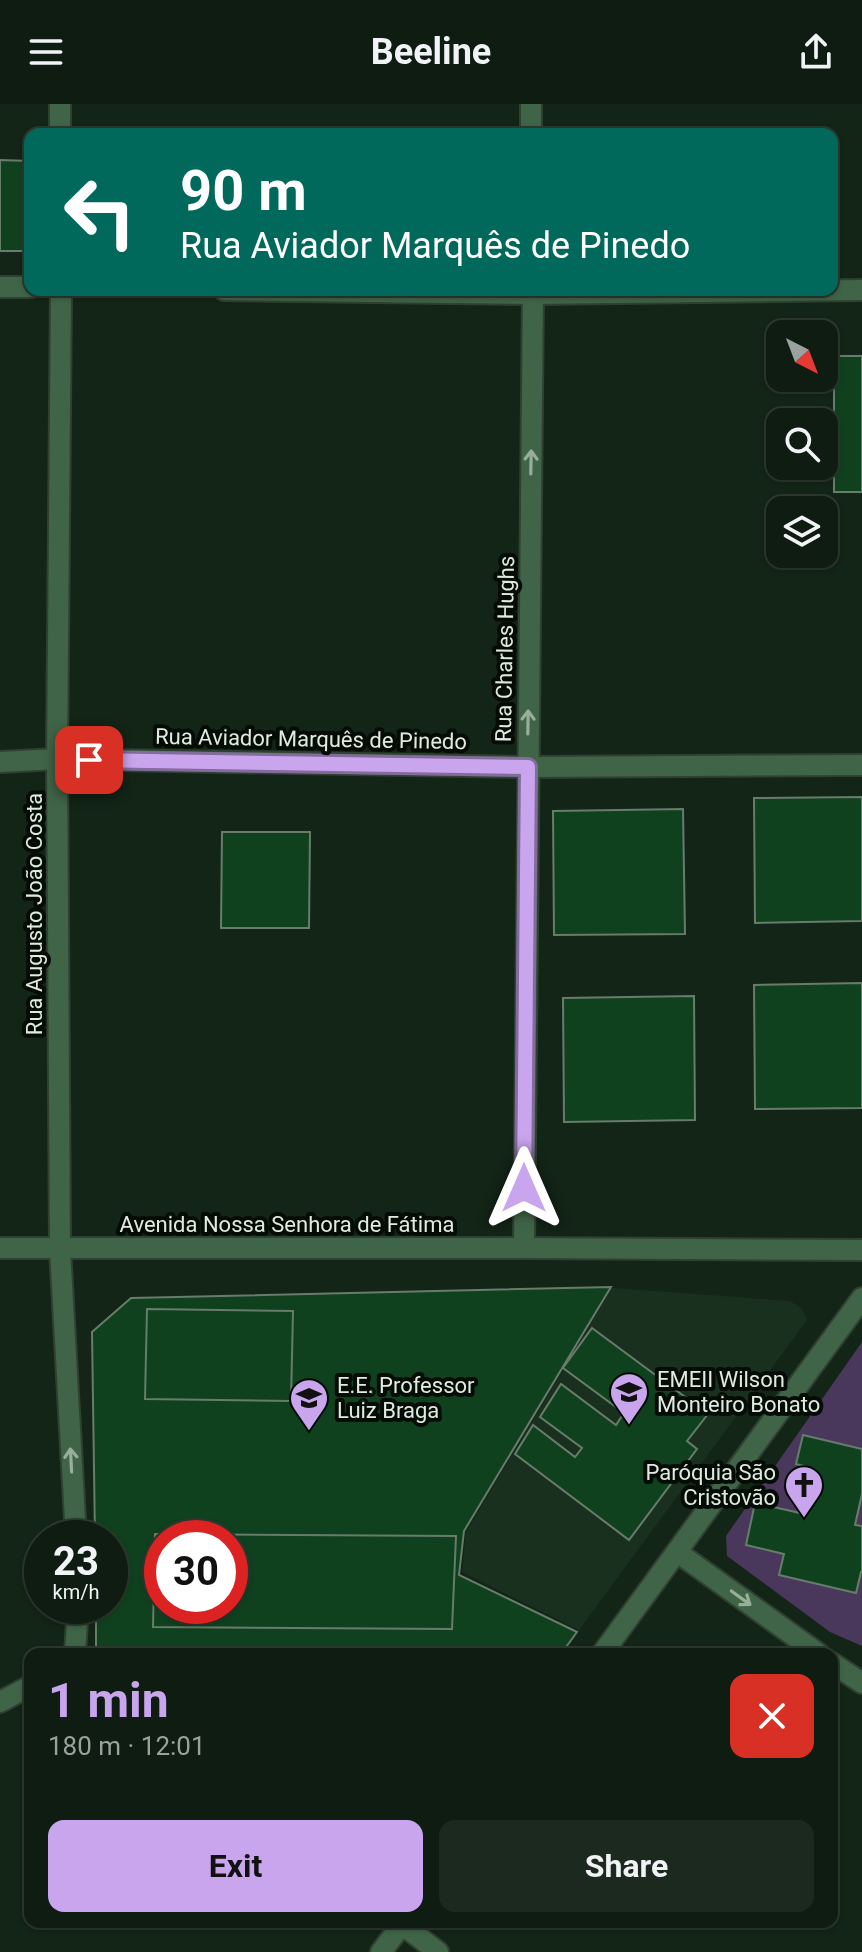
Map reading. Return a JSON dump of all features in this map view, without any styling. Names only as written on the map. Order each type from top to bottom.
[{"type":"street","points":[[60,104],[60,128]]},
{"type":"street","points":[[531,104],[531,128]]},
{"type":"street","points":[[0,287],[24,287]]},
{"type":"street","points":[[838,290],[862,290]]},
{"type":"street","name":"Rua Augusto João Costa","points":[[61,296],[57,759],[60,1249],[75,1520]]},
{"type":"street","name":"Rua Charles Hughs","points":[[524,1248],[533,296]]},
{"type":"street","name":"Rua Aviador Marquês de Pinedo","points":[[0,762],[57,759],[528,767],[862,765]]},
{"type":"street","name":"Avenida Nossa Senhora de Fátima","points":[[0,1248],[862,1250]]},
{"type":"street","points":[[606,1648],[862,1298]]},
{"type":"street","points":[[677,1552],[811,1648]]},
{"type":"street","points":[[75,1648],[77,1624]]},
{"type":"street","points":[[838,1667],[862,1683]]},
{"type":"street","points":[[0,1702],[24,1689]]},
{"type":"street","points":[[381,1952],[398,1928]]},
{"type":"street","points":[[408,1928],[438,1952]]},
{"type":"shaded area","name":"EMEII Wilson Monteiro Bonato","points":[[612,1288],[790,1301],[802,1309],[807,1320],[579,1630],[462,1572],[466,1532]]},
{"type":"shaded area","points":[[862,1342],[862,1646],[830,1632],[727,1556],[726,1536]]},
{"type":"building","points":[[0,160],[24,161],[24,251],[0,251]]},
{"type":"building","points":[[838,356],[862,356],[862,492],[834,492],[834,480],[838,480],[838,408],[834,408],[834,392],[838,392]]},
{"type":"building","points":[[862,797],[862,921],[755,923],[754,798]]},
{"type":"building","points":[[683,809],[685,934],[554,935],[553,811]]},
{"type":"building","points":[[222,832],[310,832],[309,928],[221,928]]},
{"type":"building","points":[[862,983],[862,1108],[755,1109],[754,985]]},
{"type":"building","points":[[694,996],[695,1120],[564,1122],[563,998]]},
{"type":"building","name":"E.E. Professor Luiz Braga","points":[[611,1287],[464,1531],[459,1575],[577,1632],[565,1648],[96,1648],[96,1624],[128,1624],[128,1520],[95,1520],[92,1332],[131,1298]]},
{"type":"building","points":[[147,1309],[293,1311],[291,1401],[145,1399]]},
{"type":"building","points":[[592,1328],[708,1414],[687,1441],[697,1449],[629,1540],[515,1454],[533,1425],[575,1457],[582,1448],[540,1417],[561,1384],[616,1425],[624,1413],[563,1368]]},
{"type":"building","name":"Paróquia São Cristovão","points":[[803,1435],[862,1449],[862,1494],[855,1525],[862,1526],[862,1572],[856,1593],[779,1575],[784,1554],[746,1545],[755,1503],[800,1513],[811,1468],[796,1464]]},
{"type":"building","points":[[248,1535],[456,1536],[452,1629],[153,1627],[153,1624],[248,1624]]},
{"type":"place","name":"EMEII Wilson Monteiro Bonato","points":[[629,1426]]},
{"type":"place","name":"E.E. Professor Luiz Braga","points":[[309,1432]]},
{"type":"place","name":"Paróquia São Cristovão","points":[[804,1519]]},
{"type":"route","points":[[89,760],[528,767],[524,1188]]}]
